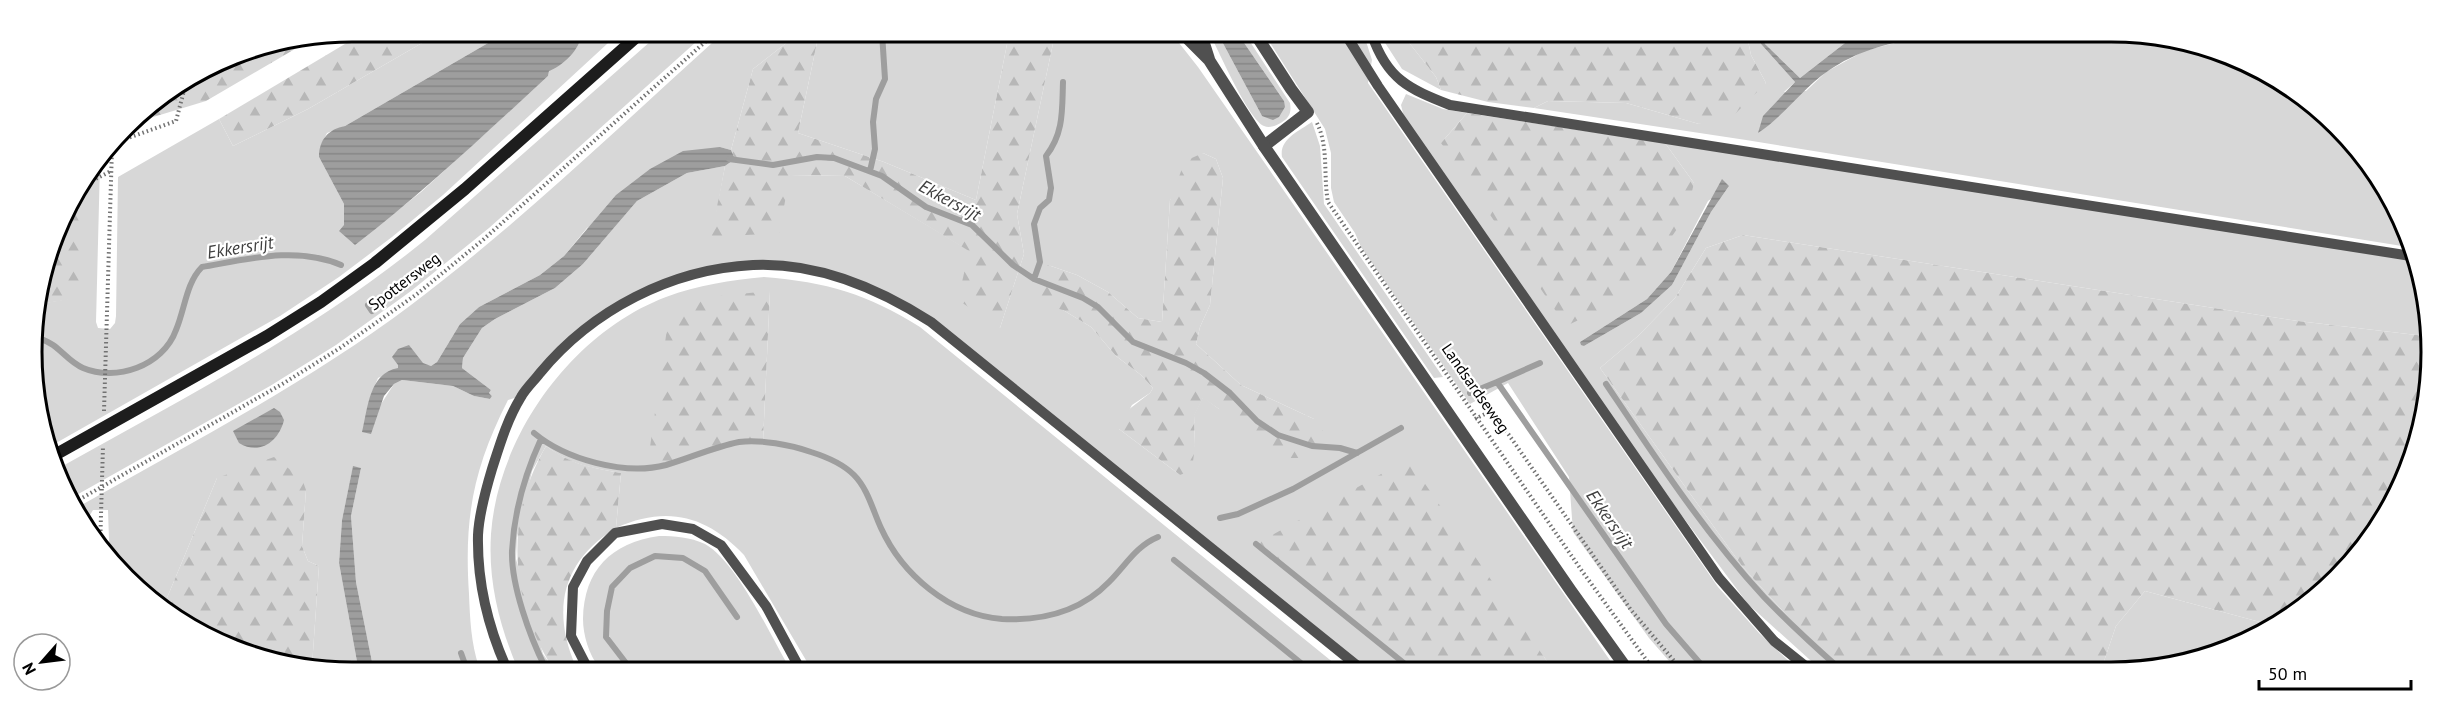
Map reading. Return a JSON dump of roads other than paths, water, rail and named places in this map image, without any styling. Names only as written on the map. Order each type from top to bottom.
[{"type":"main road","name":"Spottersweg","points":[[58,453],[267,336],[366,269],[416,231],[631,42]]},
{"type":"street","points":[[1191,42],[1209,60],[1264,146],[1622,662]]},
{"type":"street","points":[[1203,42],[1209,60]]},
{"type":"street","points":[[1261,42],[1308,112],[1264,146]]},
{"type":"lane","points":[[1350,42],[1378,86],[1719,578],[1774,641],[1800,662]]},
{"type":"lane","points":[[1376,42],[1392,74],[1419,93],[1450,105],[2406,255]]},
{"type":"lane","points":[[1378,86],[1392,74]]},
{"type":"lane","points":[[504,662],[491,634],[482,596],[478,534],[488,483],[504,429],[521,396],[557,352],[589,325],[623,303],[670,282],[708,272],[753,265],[792,267],[828,274],[871,287],[901,302],[931,322],[1352,662]]},
{"type":"lane","points":[[584,662],[571,636],[573,587],[587,561],[615,534],[662,524],[693,529],[721,545],[766,606],[796,662]]},
{"type":"waterway","points":[[870,171],[875,149],[873,122],[876,99],[885,79],[883,42]]},
{"type":"waterway","points":[[1034,279],[1040,262],[1034,224],[1040,208],[1049,200],[1051,188],[1046,156],[1059,130],[1063,82]]},
{"type":"waterway","name":"Ekkersrijt","points":[[729,159],[773,165],[817,157],[834,158],[882,176],[926,207],[972,225],[1013,265],[1034,279],[1083,298],[1098,307],[1133,342],[1186,363],[1204,373],[1230,393],[1257,421],[1278,435],[1312,446],[1340,448],[1357,453]]},
{"type":"waterway","name":"Ekkersrijt","points":[[43,340],[83,368],[96,372],[124,372],[150,362],[170,343],[189,288],[202,267],[290,255],[324,259],[341,265]]},
{"type":"waterway","name":"Ekkersrijt","points":[[368,305],[372,311]]},
{"type":"waterway","name":"Ekkersrijt","points":[[1497,382],[1540,363]]},
{"type":"waterway","name":"Ekkersrijt","points":[[1470,393],[1497,382],[1666,624],[1699,662]]},
{"type":"waterway","points":[[1606,384],[1681,494],[1721,547],[1764,597],[1832,662]]},
{"type":"waterway","name":"Ekkersrijt","points":[[1220,518],[1238,514],[1293,489],[1401,428]]},
{"type":"waterway","name":"Ekkersrijt","points":[[534,433],[562,451],[614,467],[650,468],[666,465],[720,447],[747,441],[785,445],[828,458],[844,467],[859,481],[867,493],[890,545],[915,576],[946,601],[982,616],[1002,619],[1032,618],[1073,607],[1098,592],[1143,545],[1158,537]]},
{"type":"waterway","points":[[541,439],[521,494],[512,551],[522,610],[543,662]]},
{"type":"waterway","points":[[1256,544],[1403,662]]},
{"type":"waterway","points":[[625,662],[606,637],[607,611],[612,587],[630,568],[655,556],[683,558],[705,571],[737,617]]},
{"type":"waterway","points":[[1174,560],[1300,662]]},
{"type":"waterway","points":[[461,653],[464,662]]}]
